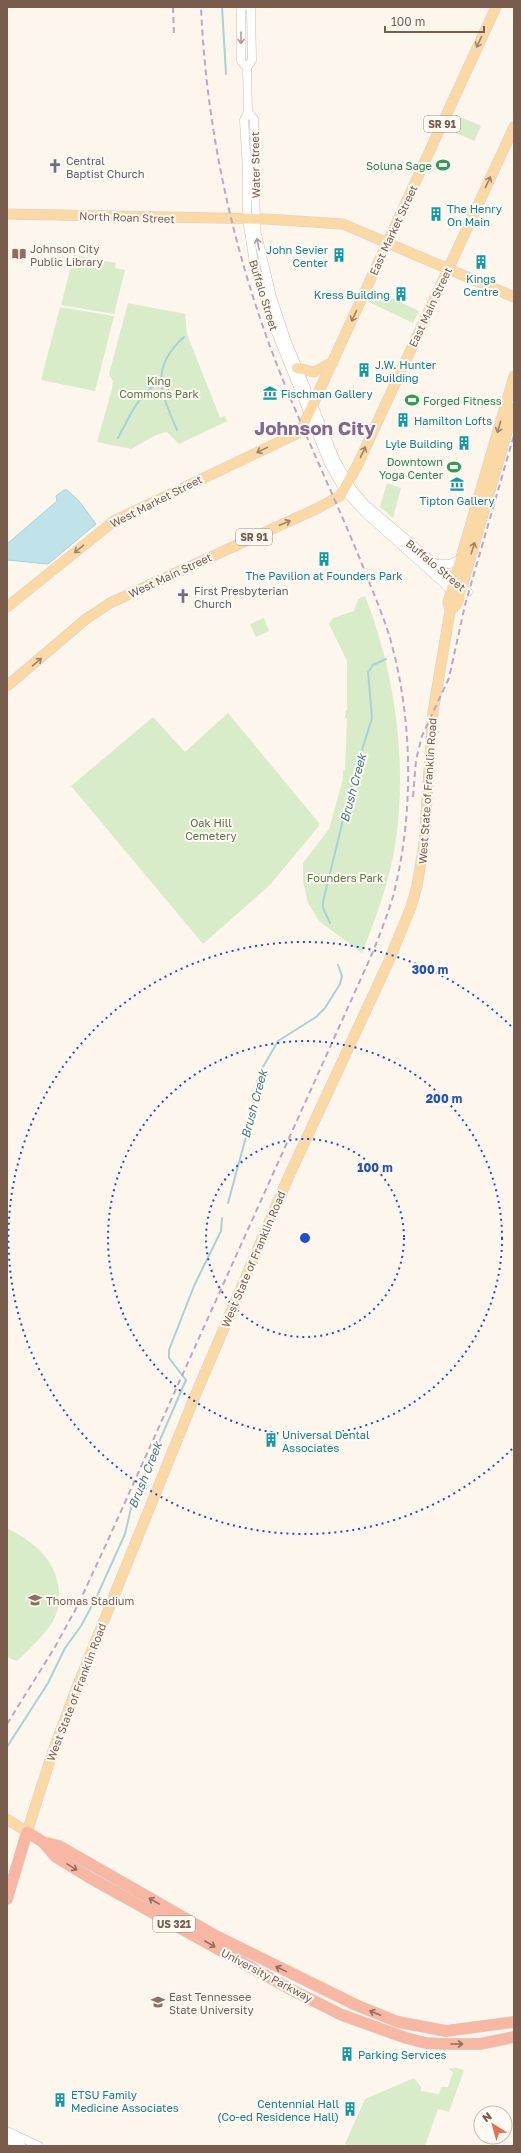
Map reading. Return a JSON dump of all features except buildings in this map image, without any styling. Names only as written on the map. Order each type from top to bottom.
[{"type":"highway","name":"University Parkway","points":[[27,1832],[43,1842],[56,1857],[92,1880],[342,2015],[406,2038],[426,2043],[457,2044],[493,2042],[513,2037]]},
{"type":"highway","name":"West State of Franklin Road","points":[[7,1899],[27,1832]]},
{"type":"highway","name":"University Parkway","points":[[43,1842],[60,1846],[216,1936],[376,2014],[411,2026],[446,2031],[511,2022]]},
{"type":"highway","points":[[311,1999],[316,1986]]},
{"type":"highway","points":[[511,2022],[513,2037]]},
{"type":"highway","points":[[406,2038],[411,2026]]},
{"type":"main road","name":"East Market Street","points":[[311,409],[496,7]]},
{"type":"main road","name":"East Main Street","points":[[346,487],[514,127]]},
{"type":"main road","name":"North Roan Street","points":[[7,214],[251,219],[343,224],[514,297]]},
{"type":"main road","points":[[297,368],[314,372],[333,362]]},
{"type":"main road","name":"West State of Franklin Road","points":[[456,588],[460,559],[514,376]]},
{"type":"main road","name":"West State of Franklin Road","points":[[27,1832],[52,1754],[77,1687],[195,1396],[285,1185],[388,963],[411,907],[419,879],[424,843],[433,712],[450,611],[448,602],[456,588],[514,408]]},
{"type":"main road","name":"West Market Street","points":[[7,607],[114,521],[298,432],[311,409]]},
{"type":"main road","name":"West Main Street","points":[[7,686],[86,619],[110,603],[320,507],[338,497],[346,487]]},
{"type":"main road","name":"University Parkway","points":[[7,1819],[27,1832]]},
{"type":"street","name":"Water Street","points":[[243,7],[241,10],[242,61],[247,68]]},
{"type":"street","name":"Water Street","points":[[249,7],[251,10],[252,60],[247,68],[248,112],[244,120],[251,219]]},
{"type":"street","name":"Buffalo Street","points":[[251,219],[272,297],[311,409]]},
{"type":"street","name":"Buffalo Street","points":[[251,219],[254,263],[268,309],[311,409],[336,461],[346,487],[364,513],[456,588]]},
{"type":"street","name":"Buffalo Street","points":[[346,487],[434,564],[456,588]]},
{"type":"street","points":[[434,564],[450,564],[460,559]]},
{"type":"street","points":[[7,2131],[39,2146]]},
{"type":"street","points":[[7,2138],[22,2146]]},
{"type":"green space","points":[[456,115],[481,126],[474,141],[454,132],[451,125]]},
{"type":"green space","points":[[74,255],[116,263],[115,268],[125,270],[114,314],[61,305]]},
{"type":"green space","points":[[375,290],[419,311],[413,323],[369,302]]},
{"type":"green space","name":"King Commons Park","points":[[128,303],[185,314],[187,334],[220,418],[225,416],[227,421],[179,444],[167,432],[156,435],[131,449],[97,442],[112,389],[113,381],[109,374]]},
{"type":"green space","points":[[60,307],[114,316],[95,391],[41,380]]},
{"type":"green space","points":[[387,483],[401,488],[393,518],[380,507]]},
{"type":"green space","name":"Founders Park","points":[[365,596],[384,655],[391,685],[399,747],[400,778],[396,840],[390,869],[373,925],[362,953],[319,921],[308,903],[303,881],[303,863],[329,829],[343,779],[343,771],[345,770],[347,661],[329,624],[333,618],[354,611],[358,599]]},
{"type":"green space","points":[[264,618],[269,631],[256,637],[250,624]]},
{"type":"green space","name":"Oak Hill Cemetery","points":[[228,713],[319,823],[319,826],[270,885],[203,944],[71,786],[153,717],[185,752]]},
{"type":"green space","name":"Thomas Stadium","points":[[7,1528],[26,1539],[42,1553],[53,1570],[59,1591],[58,1607],[52,1623],[17,1661],[7,1657]]},
{"type":"green space","points":[[456,2068],[464,2070],[449,2112],[438,2109],[425,2146],[344,2146],[365,2099],[414,2078],[421,2087],[421,2091],[439,2094],[441,2087],[448,2087],[453,2072],[448,2069]]},
{"type":"water","points":[[64,490],[67,490],[79,501],[96,524],[48,564],[7,560],[7,544],[57,501],[56,496]]},
{"type":"waterway","name":"Brush Creek","points":[[222,7],[226,74]]},
{"type":"waterway","name":"Brush Creek","points":[[177,430],[166,404],[161,381],[162,370],[166,359],[173,348],[184,337]]},
{"type":"waterway","name":"Brush Creek","points":[[118,438],[140,399],[146,392],[160,382]]},
{"type":"waterway","name":"Brush Creek","points":[[330,923],[323,908],[323,902],[353,779],[372,718],[368,672],[373,665],[386,659]]},
{"type":"waterway","name":"Brush Creek","points":[[228,1203],[253,1111],[255,1089],[260,1072],[278,1041],[316,1017],[325,1008],[340,984],[342,976],[338,965]]},
{"type":"waterway","name":"Brush Creek","points":[[7,1747],[48,1683],[65,1648],[81,1626],[97,1596],[125,1534],[132,1504],[186,1380],[169,1358],[169,1350],[194,1286],[221,1231],[222,1218]]},
{"type":"railway","points":[[173,7],[174,36]]},
{"type":"railway","points":[[7,1724],[55,1647],[78,1605],[372,954],[387,916],[394,893],[401,862],[405,830],[408,798],[407,733],[398,669],[390,638],[378,604],[279,370],[254,300],[231,218],[214,134],[208,92],[201,7]]},
{"type":"railway","points":[[413,797],[416,760],[422,736],[449,678],[465,605],[514,435]]},
{"type":"place","name":"Soluna Sage","points":[[443,165]]},
{"type":"place","name":"Central Baptist Church","points":[[55,166]]},
{"type":"place","name":"The Henry On Main","points":[[436,214]]},
{"type":"place","name":"Johnson City Public Library","points":[[19,254]]},
{"type":"place","name":"John Sevier Center","points":[[339,255]]},
{"type":"place","name":"Kings Centre","points":[[481,262]]},
{"type":"place","name":"Kress Building","points":[[401,294]]},
{"type":"place","name":"J.W. Hunter Building","points":[[364,370]]},
{"type":"place","name":"Fischman Gallery","points":[[270,393]]},
{"type":"place","name":"Forged Fitness","points":[[412,400]]},
{"type":"place","name":"Hamilton Lofts","points":[[403,420]]},
{"type":"place","name":"Lyle Building","points":[[464,443]]},
{"type":"place","name":"Downtown Yoga Center","points":[[454,467]]},
{"type":"place","name":"Tipton Gallery","points":[[457,484]]},
{"type":"place","name":"The Pavilion at Founders Park","points":[[324,559]]},
{"type":"place","name":"First Presbyterian Church","points":[[183,596]]},
{"type":"place","name":"Universal Dental Associates","points":[[271,1440]]},
{"type":"place","name":"Thomas Stadium","points":[[35,1600]]},
{"type":"place","name":"East Tennessee State University","points":[[158,2002]]},
{"type":"place","name":"Parking Services","points":[[347,2054]]},
{"type":"place","name":"ETSU Family Medicine Associates","points":[[60,2100]]},
{"type":"place","name":"Centennial Hall (Co-ed Residence Hall)","points":[[350,2109]]},
{"type":"district","name":"Johnson City","points":[[315,427]]}]
